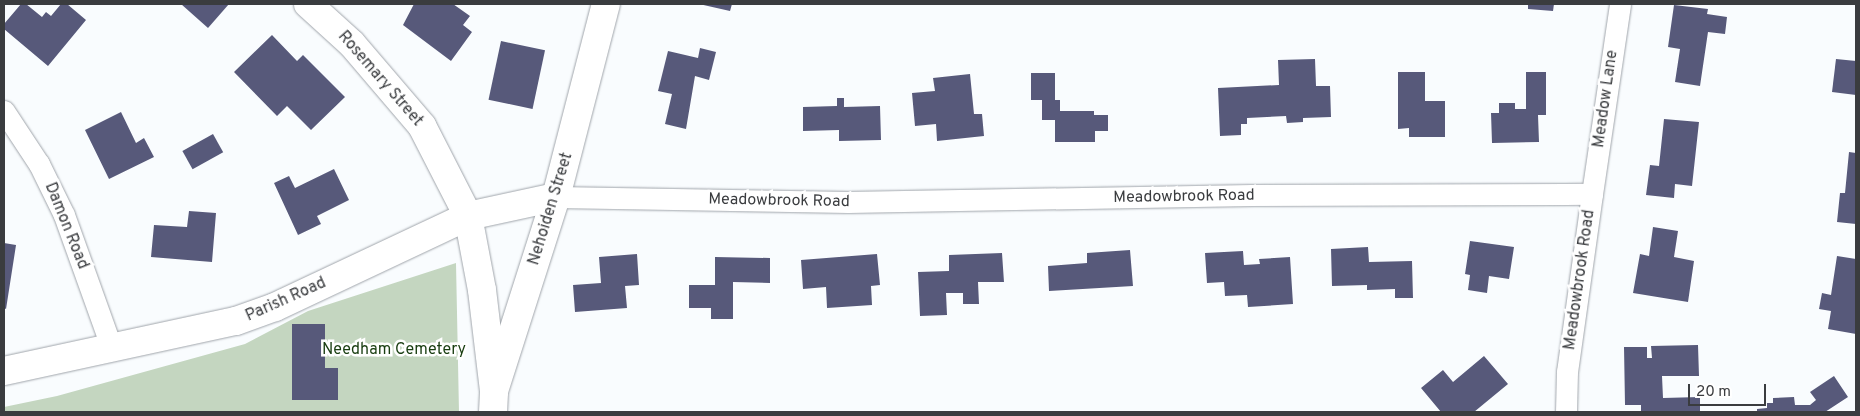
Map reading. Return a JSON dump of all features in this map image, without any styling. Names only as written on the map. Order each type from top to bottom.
[{"type":"street","name":"Rosemary Street","points":[[308,4],[352,44],[422,126],[468,216],[482,290],[494,402]]},
{"type":"street","name":"Nehoiden Street","points":[[494,402],[556,197],[606,4]]},
{"type":"street","name":"Meadow Lane","points":[[1592,194],[1620,4]]},
{"type":"street","name":"Damon Road","points":[[4,112],[39,164],[64,215],[112,348]]},
{"type":"street","name":"Meadowbrook Road","points":[[556,197],[848,202],[1252,195],[1592,194],[1567,371],[1566,412]]},
{"type":"street","name":"Parish Road","points":[[4,371],[256,314],[468,216],[556,197]]},
{"type":"green space","name":"Needham Cemetery","points":[[456,263],[459,412],[4,412],[4,407],[57,396],[245,344],[308,311]]},
{"type":"building","points":[[21,4],[26,4],[42,17],[46,12],[51,16],[61,4],[67,4],[86,20],[48,66],[4,29],[4,24]]},
{"type":"building","points":[[181,4],[229,4],[208,28]]},
{"type":"building","points":[[414,4],[453,4],[470,16],[463,25],[472,32],[451,61],[403,25]]},
{"type":"building","points":[[699,4],[732,4],[730,11]]},
{"type":"building","points":[[1528,4],[1554,4],[1553,11],[1528,9]]},
{"type":"building","points":[[1674,5],[1708,9],[1707,14],[1727,17],[1725,34],[1708,32],[1700,86],[1675,82],[1680,49],[1668,47]]},
{"type":"building","points":[[272,35],[297,61],[303,55],[345,97],[311,130],[287,106],[277,116],[234,72]]},
{"type":"building","points":[[501,41],[545,50],[533,109],[489,100]]},
{"type":"building","points":[[700,48],[716,52],[709,80],[695,76],[686,129],[665,124],[672,94],[658,91],[668,51],[698,58]]},
{"type":"building","points":[[1315,59],[1316,86],[1330,86],[1331,117],[1303,118],[1303,122],[1287,123],[1286,116],[1247,118],[1247,124],[1241,124],[1241,135],[1220,136],[1218,88],[1279,85],[1278,60]]},
{"type":"building","points":[[1836,59],[1856,61],[1856,95],[1832,92]]},
{"type":"building","points":[[1398,72],[1425,72],[1425,101],[1445,101],[1445,137],[1409,137],[1409,128],[1398,129]]},
{"type":"building","points":[[1526,72],[1546,72],[1546,115],[1538,115],[1539,142],[1492,143],[1491,113],[1499,113],[1499,103],[1515,103],[1515,109],[1526,109]]},
{"type":"building","points":[[1031,73],[1055,73],[1055,100],[1060,100],[1060,111],[1094,111],[1094,115],[1108,115],[1108,131],[1095,131],[1095,142],[1055,142],[1055,120],[1042,120],[1042,100],[1031,100]]},
{"type":"building","points":[[970,74],[974,114],[982,114],[984,136],[937,141],[936,124],[915,126],[912,93],[935,91],[933,78]]},
{"type":"building","points":[[837,98],[844,98],[844,107],[880,106],[881,140],[839,141],[839,130],[803,131],[803,107],[837,106]]},
{"type":"building","points":[[121,112],[136,143],[144,138],[154,157],[109,179],[85,130]]},
{"type":"building","points":[[1664,119],[1699,122],[1692,186],[1675,184],[1674,198],[1646,195],[1650,165],[1659,166]]},
{"type":"building","points":[[213,134],[223,152],[193,169],[182,151]]},
{"type":"building","points":[[1849,152],[1856,153],[1856,224],[1837,222],[1840,193],[1845,193]]},
{"type":"building","points":[[334,169],[349,200],[317,216],[321,224],[298,235],[274,183],[289,176],[295,188]]},
{"type":"building","points":[[189,211],[216,213],[212,262],[151,257],[154,225],[187,227]]},
{"type":"building","points":[[1653,227],[1678,231],[1674,257],[1694,261],[1688,302],[1633,293],[1640,254],[1649,256]]},
{"type":"building","points":[[1470,241],[1514,247],[1509,279],[1489,276],[1487,293],[1468,290],[1470,275],[1465,274]]},
{"type":"building","points":[[4,243],[16,245],[6,309],[4,308]]},
{"type":"building","points":[[1368,247],[1369,262],[1412,261],[1413,298],[1395,298],[1395,289],[1367,290],[1367,285],[1332,286],[1331,249]]},
{"type":"building","points":[[1130,250],[1133,286],[1049,291],[1048,266],[1087,263],[1087,253]]},
{"type":"building","points":[[1243,251],[1244,265],[1260,264],[1259,259],[1290,257],[1293,304],[1248,307],[1247,295],[1225,296],[1224,282],[1207,283],[1205,253]]},
{"type":"building","points":[[1002,253],[1004,282],[978,282],[979,304],[963,304],[963,293],[946,293],[947,315],[920,316],[918,272],[949,271],[949,255]]},
{"type":"building","points":[[637,254],[639,285],[625,286],[627,308],[575,312],[573,285],[601,283],[599,257]]},
{"type":"building","points":[[877,254],[880,285],[871,286],[872,305],[827,308],[826,287],[803,289],[801,260]]},
{"type":"building","points":[[1837,256],[1856,259],[1856,334],[1828,329],[1831,311],[1819,309],[1822,293],[1831,295]]},
{"type":"building","points":[[715,257],[770,258],[770,283],[733,282],[733,319],[711,319],[711,308],[689,308],[689,285],[715,285]]},
{"type":"building","points":[[292,324],[325,324],[325,368],[338,368],[338,400],[292,400]]},
{"type":"building","points":[[1698,345],[1699,376],[1662,376],[1663,398],[1700,397],[1700,412],[1641,412],[1641,405],[1625,405],[1624,347],[1647,347],[1647,358],[1652,358],[1651,346]]},
{"type":"building","points":[[1484,356],[1508,384],[1474,412],[1441,412],[1421,388],[1443,370],[1453,382]]},
{"type":"building","points":[[1834,376],[1848,397],[1825,412],[1757,412],[1757,409],[1767,408],[1767,403],[1773,403],[1773,398],[1794,397],[1795,405],[1810,405],[1816,400],[1810,392]]}]
